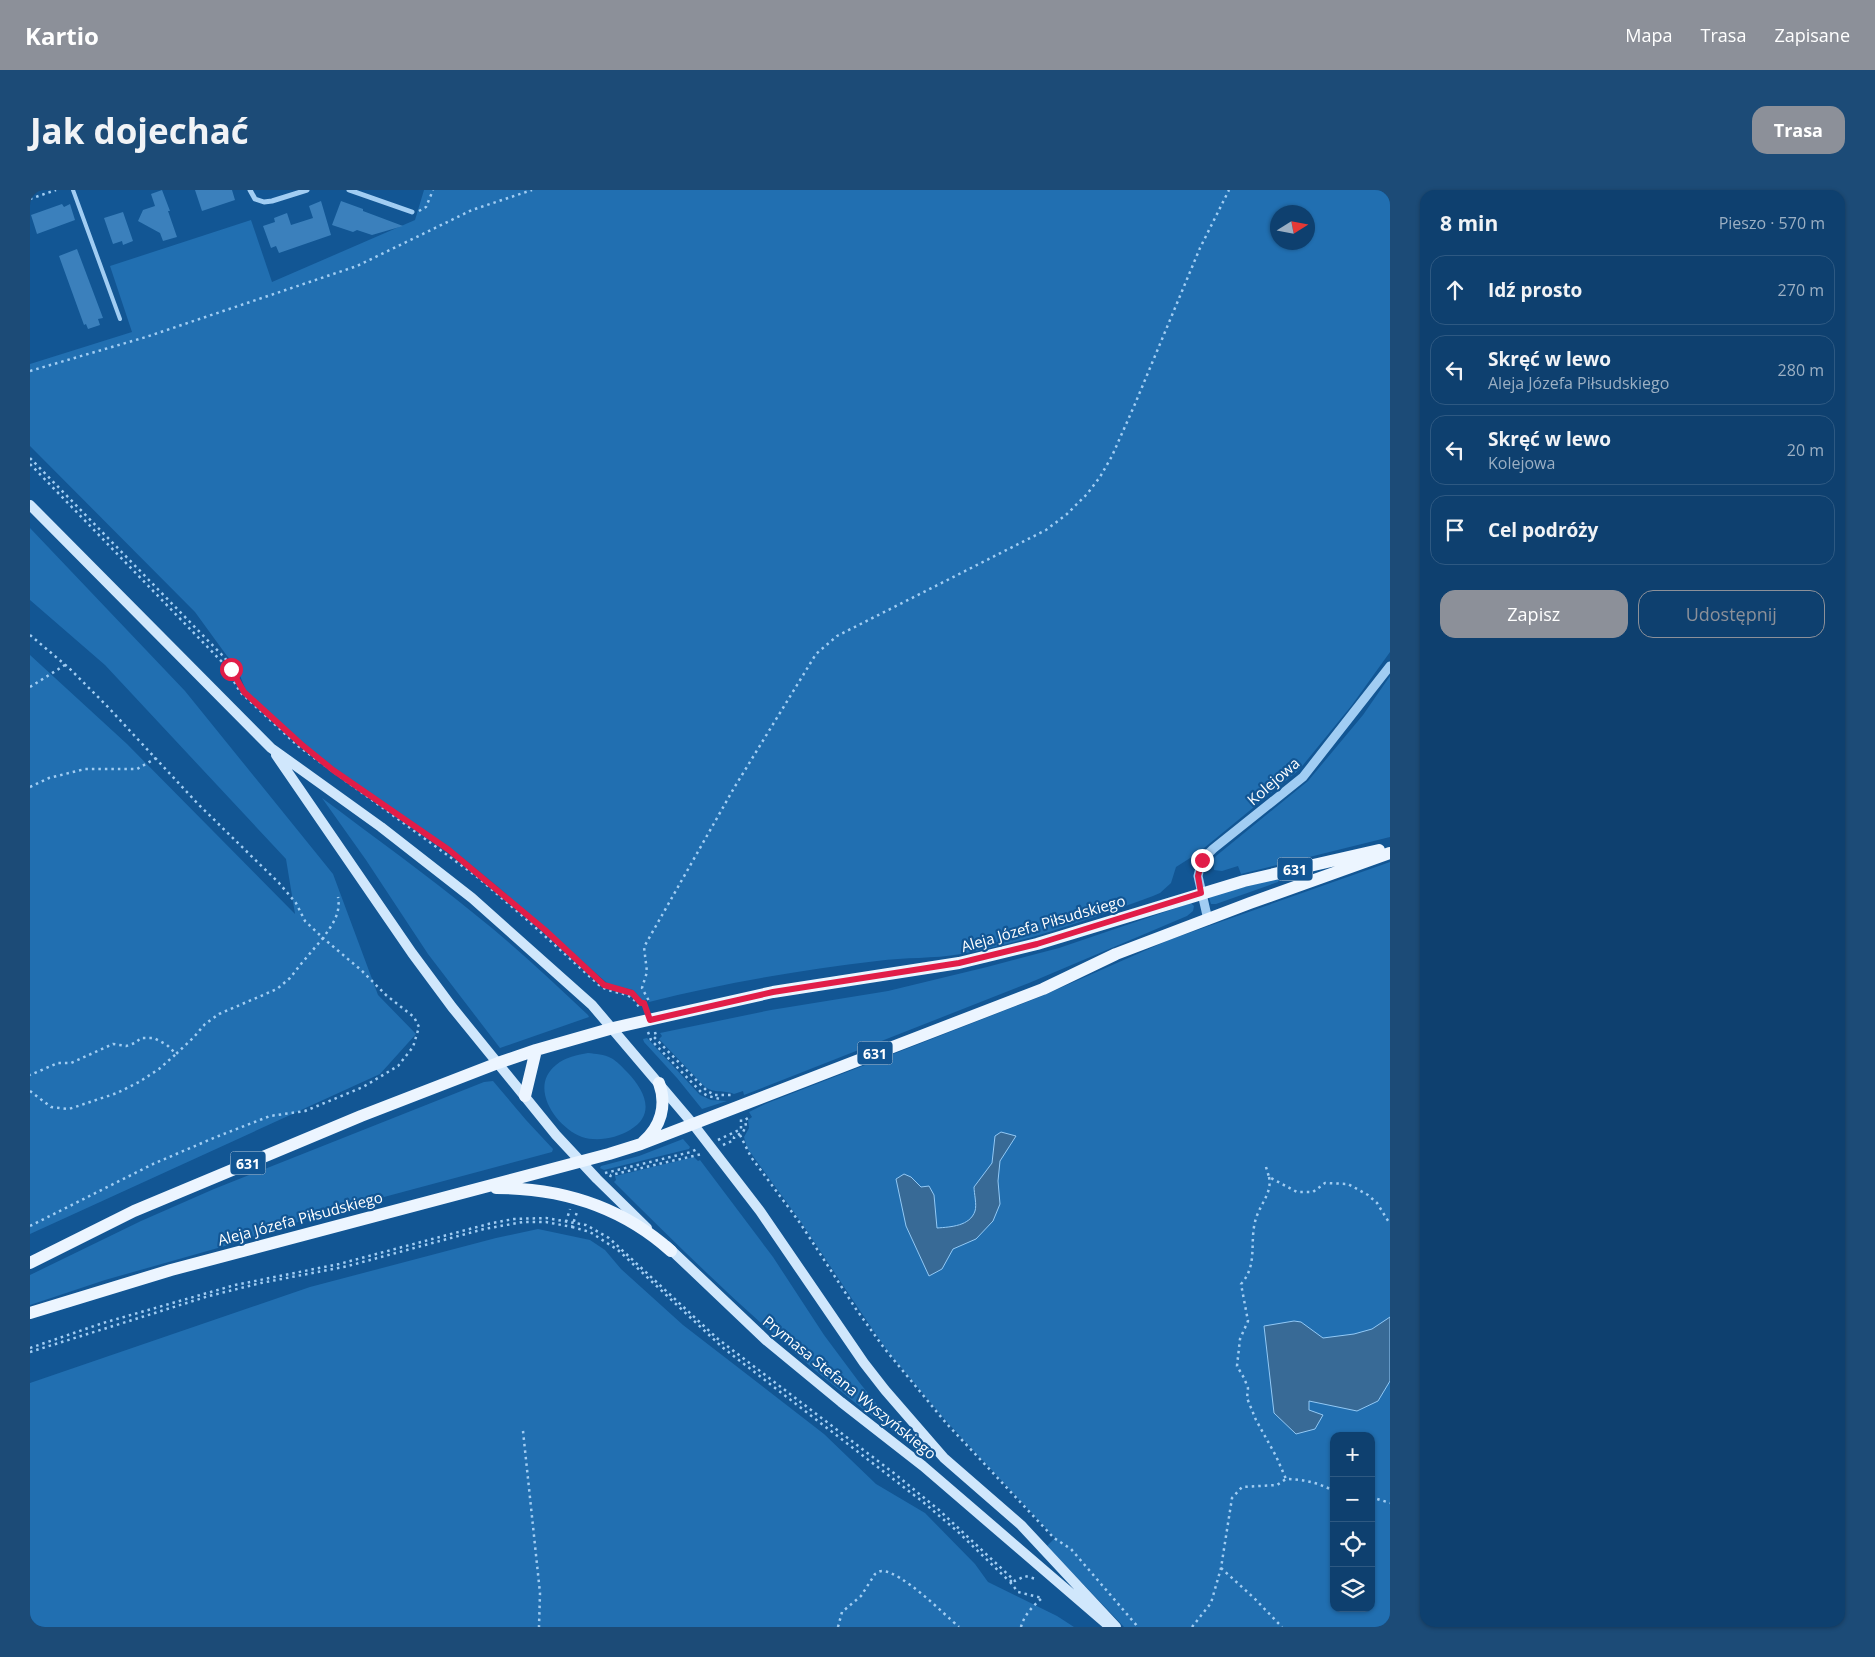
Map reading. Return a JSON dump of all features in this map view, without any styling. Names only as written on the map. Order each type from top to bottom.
[{"type":"main road","points":[[30,505],[271,748],[381,827],[472,898],[592,1005],[659,1083],[663,1102],[660,1118],[653,1132],[642,1144]]},
{"type":"main road","points":[[271,748],[412,953],[452,1007],[580,1162]]},
{"type":"main road","name":"Aleja Józefa Piłsudskiego","points":[[613,1028],[773,992],[959,963],[1037,944],[1244,881],[1390,847]]},
{"type":"main road","name":"631","points":[[580,1162],[642,1144],[1043,988],[1116,954],[1250,903],[1390,853]]},
{"type":"main road","name":"631","points":[[30,1264],[134,1211],[362,1116],[498,1063],[613,1028]]},
{"type":"main road","points":[[524,1096],[536,1050]]},
{"type":"main road","name":"Prymasa Stefana Wyszyńskiego","points":[[659,1083],[713,1149],[782,1241],[864,1363],[902,1411],[944,1458],[1021,1525],[1116,1627]]},
{"type":"main road","name":"Aleja Józefa Piłsudskiego","points":[[30,1313],[179,1267],[580,1162]]},
{"type":"main road","name":"Prymasa Stefana Wyszyńskiego","points":[[580,1162],[671,1251],[775,1347],[841,1402],[938,1478],[1110,1627]]},
{"type":"main road","points":[[471,1190],[523,1189],[557,1193],[581,1200],[631,1220],[671,1251]]},
{"type":"street","points":[[250,190],[255,200],[264,202],[307,190]]},
{"type":"street","points":[[349,190],[412,212]]},
{"type":"street","name":"Kolejowa","points":[[1208,920],[1198,876],[1202,860],[1213,849],[1303,777],[1390,666]]},
{"type":"lane","points":[[73,190],[120,319]]},
{"type":"path","points":[[30,199],[56,190]]},
{"type":"path","points":[[412,212],[417,212],[426,207],[433,190]]},
{"type":"path","points":[[30,371],[146,337],[357,266],[472,210],[532,190]]},
{"type":"path","points":[[644,1003],[649,1001],[642,988],[647,972],[644,947],[734,788],[816,654],[837,636],[1046,530],[1067,514],[1087,494],[1100,477],[1112,456],[1200,248],[1229,190]]},
{"type":"path","points":[[30,458],[225,658],[244,692],[259,707],[333,770],[456,856],[545,930],[604,985],[635,994],[641,1003],[644,1003],[656,1036],[654,1037],[702,1088],[715,1094],[730,1094],[733,1097],[737,1095],[748,1118],[745,1120],[745,1129],[740,1135],[734,1137],[734,1140],[697,1156],[693,1155],[611,1175],[602,1184]]},
{"type":"path","points":[[30,464],[224,664],[231,676]]},
{"type":"path","points":[[30,634],[106,705],[198,804],[278,884],[296,903],[305,921],[361,970],[386,996],[414,1017],[419,1027],[413,1047],[398,1066],[363,1087],[305,1111],[270,1116],[152,1164],[30,1226]]},
{"type":"path","points":[[30,687],[65,665]]},
{"type":"path","points":[[30,787],[49,778],[84,770],[137,769],[156,758]]},
{"type":"path","points":[[30,1091],[52,1107],[69,1109],[117,1093],[139,1082],[159,1069],[194,1037],[205,1024],[219,1014],[277,990],[290,978],[323,938],[336,918],[339,905],[338,897]]},
{"type":"path","points":[[30,1075],[58,1063],[71,1063],[113,1044],[126,1046],[135,1043],[141,1038],[154,1038],[167,1045],[176,1054]]},
{"type":"path","points":[[740,1135],[751,1157],[800,1223],[884,1348],[958,1436],[1054,1538],[1071,1550],[1138,1627]]},
{"type":"path","points":[[1266,1167],[1270,1188],[1253,1228],[1253,1263],[1241,1284],[1248,1321],[1240,1339],[1237,1366],[1248,1388],[1248,1398],[1256,1420],[1276,1456],[1286,1480]]},
{"type":"path","points":[[1269,1177],[1297,1192],[1313,1192],[1324,1183],[1348,1184],[1368,1195],[1377,1204],[1390,1224]]},
{"type":"path","points":[[573,1225],[581,1200]]},
{"type":"path","points":[[30,1348],[235,1285],[339,1264],[492,1223],[526,1218],[546,1218],[573,1225],[590,1232],[618,1250],[722,1347],[923,1502],[957,1531],[1018,1592],[1042,1598],[1031,1608],[1021,1627]]},
{"type":"path","points":[[30,1352],[160,1310],[231,1290],[348,1266],[484,1229],[528,1222],[586,1226],[608,1238],[718,1339],[939,1510],[1015,1581]]},
{"type":"path","points":[[523,1430],[540,1593],[539,1627]]},
{"type":"path","points":[[1192,1627],[1211,1602],[1221,1568],[1232,1498],[1242,1487],[1277,1485],[1286,1480],[1297,1479],[1321,1484],[1330,1489]]},
{"type":"path","points":[[1375,1498],[1390,1503]]},
{"type":"path","points":[[1221,1568],[1282,1627]]},
{"type":"path","points":[[838,1627],[842,1612],[861,1596],[874,1574],[882,1571],[895,1575],[912,1586],[959,1627]]},
{"type":"path","points":[[1009,1581],[1015,1581],[1023,1576],[1027,1576]]},
{"type":"shaded area","points":[[424,190],[1390,190],[1390,652],[1352,705],[1299,770],[1198,853],[1176,867],[1171,883],[1160,893],[1058,929],[986,949],[950,956],[888,960],[820,969],[734,983],[649,1002],[648,999],[643,1001],[633,990],[608,984],[459,855],[336,769],[299,740],[260,705],[246,691],[236,665],[227,656],[195,612],[30,446],[30,364],[132,332],[110,266],[251,220],[272,282],[415,220]]},
{"type":"shaded area","points":[[30,528],[185,691],[333,874],[378,995],[416,1034],[380,1074],[30,1234],[30,655],[127,744],[295,914],[286,859],[105,665],[30,600]]},
{"type":"shaded area","points":[[1390,676],[1390,837],[1241,874],[1238,866],[1222,871],[1214,870],[1213,860],[1216,856],[1308,781],[1363,715]]},
{"type":"shaded area","points":[[322,798],[420,871],[491,928],[520,952],[589,1017],[500,1048],[428,954],[366,860]]},
{"type":"shaded area","points":[[1390,862],[1390,1627],[1124,1627],[1047,1546],[1055,1538],[947,1422],[889,1353],[801,1222],[747,1148],[744,1137],[749,1128],[748,1120],[752,1117],[749,1112],[765,1104],[1042,996],[1169,940]]},
{"type":"shaded area","points":[[1280,878],[1278,882],[1216,904],[1211,904],[1209,898],[1210,896]]},
{"type":"shaded area","points":[[1191,903],[1194,906],[1193,911],[1187,916],[1029,983],[744,1095],[743,1091],[734,1094],[705,1087],[659,1039],[662,1036],[660,1033],[771,1010],[888,991],[987,967],[1059,948]]},
{"type":"shaded area","points":[[647,1038],[700,1095],[711,1100],[727,1101],[702,1109],[644,1042],[643,1039]]},
{"type":"shaded area","points":[[588,1053],[600,1054],[611,1058],[634,1080],[643,1094],[645,1109],[643,1117],[638,1124],[625,1133],[600,1139],[582,1137],[563,1125],[549,1106],[545,1095],[545,1084],[548,1074],[563,1060]]},
{"type":"shaded area","points":[[493,1081],[553,1149],[552,1152],[328,1212],[232,1244],[105,1280],[30,1305],[30,1275],[141,1221],[214,1189],[484,1082]]},
{"type":"shaded area","points":[[1001,1132],[1016,1136],[1000,1161],[998,1181],[1000,1204],[993,1221],[976,1239],[953,1249],[942,1269],[929,1276],[906,1226],[896,1179],[904,1174],[911,1177],[921,1187],[929,1186],[934,1195],[937,1228],[964,1223],[973,1216],[976,1202],[974,1187],[992,1163],[995,1136]]},
{"type":"shaded area","points":[[683,1139],[690,1147],[689,1149],[604,1170],[600,1168],[601,1166],[639,1156]]},
{"type":"shaded area","points":[[694,1157],[698,1161],[700,1160],[773,1257],[824,1335],[887,1417],[905,1436],[903,1439],[826,1380],[753,1316],[614,1182],[616,1180],[615,1176]]},
{"type":"shaded area","points":[[538,1229],[590,1240],[605,1250],[621,1269],[683,1325],[824,1434],[876,1484],[925,1513],[975,1564],[988,1582],[1057,1616],[1074,1627],[30,1627],[30,1383],[310,1287],[496,1238]]},
{"type":"shaded area","points":[[1390,1317],[1390,1381],[1378,1401],[1357,1411],[1309,1401],[1309,1410],[1323,1415],[1315,1429],[1296,1434],[1274,1413],[1264,1326],[1294,1321],[1301,1322],[1323,1338],[1354,1334],[1372,1329]]},
{"type":"building","points":[[162,190],[177,237],[163,241],[160,233],[138,221],[143,210],[155,206],[151,194]]},
{"type":"building","points":[[195,190],[232,190],[235,200],[202,211]]},
{"type":"building","points":[[321,201],[331,235],[279,253],[276,246],[271,248],[263,226],[275,222],[274,218],[287,213],[291,225],[313,218],[309,206]]},
{"type":"building","points":[[341,201],[403,226],[372,235],[357,230],[353,232],[332,225]]},
{"type":"building","points":[[62,204],[64,207],[70,204],[75,220],[37,234],[31,215]]},
{"type":"building","points":[[123,212],[133,241],[123,245],[122,241],[113,244],[104,218]]},
{"type":"building","points":[[77,249],[103,318],[98,319],[100,325],[88,329],[86,324],[84,325],[59,256]]},
{"type":"route","points":[[231,669],[244,692],[301,744],[333,770],[449,850],[545,930],[604,985],[635,994],[641,1003],[644,1003],[650,1020],[773,992],[959,963],[1037,944],[1201,893],[1198,876],[1202,860]]}]
